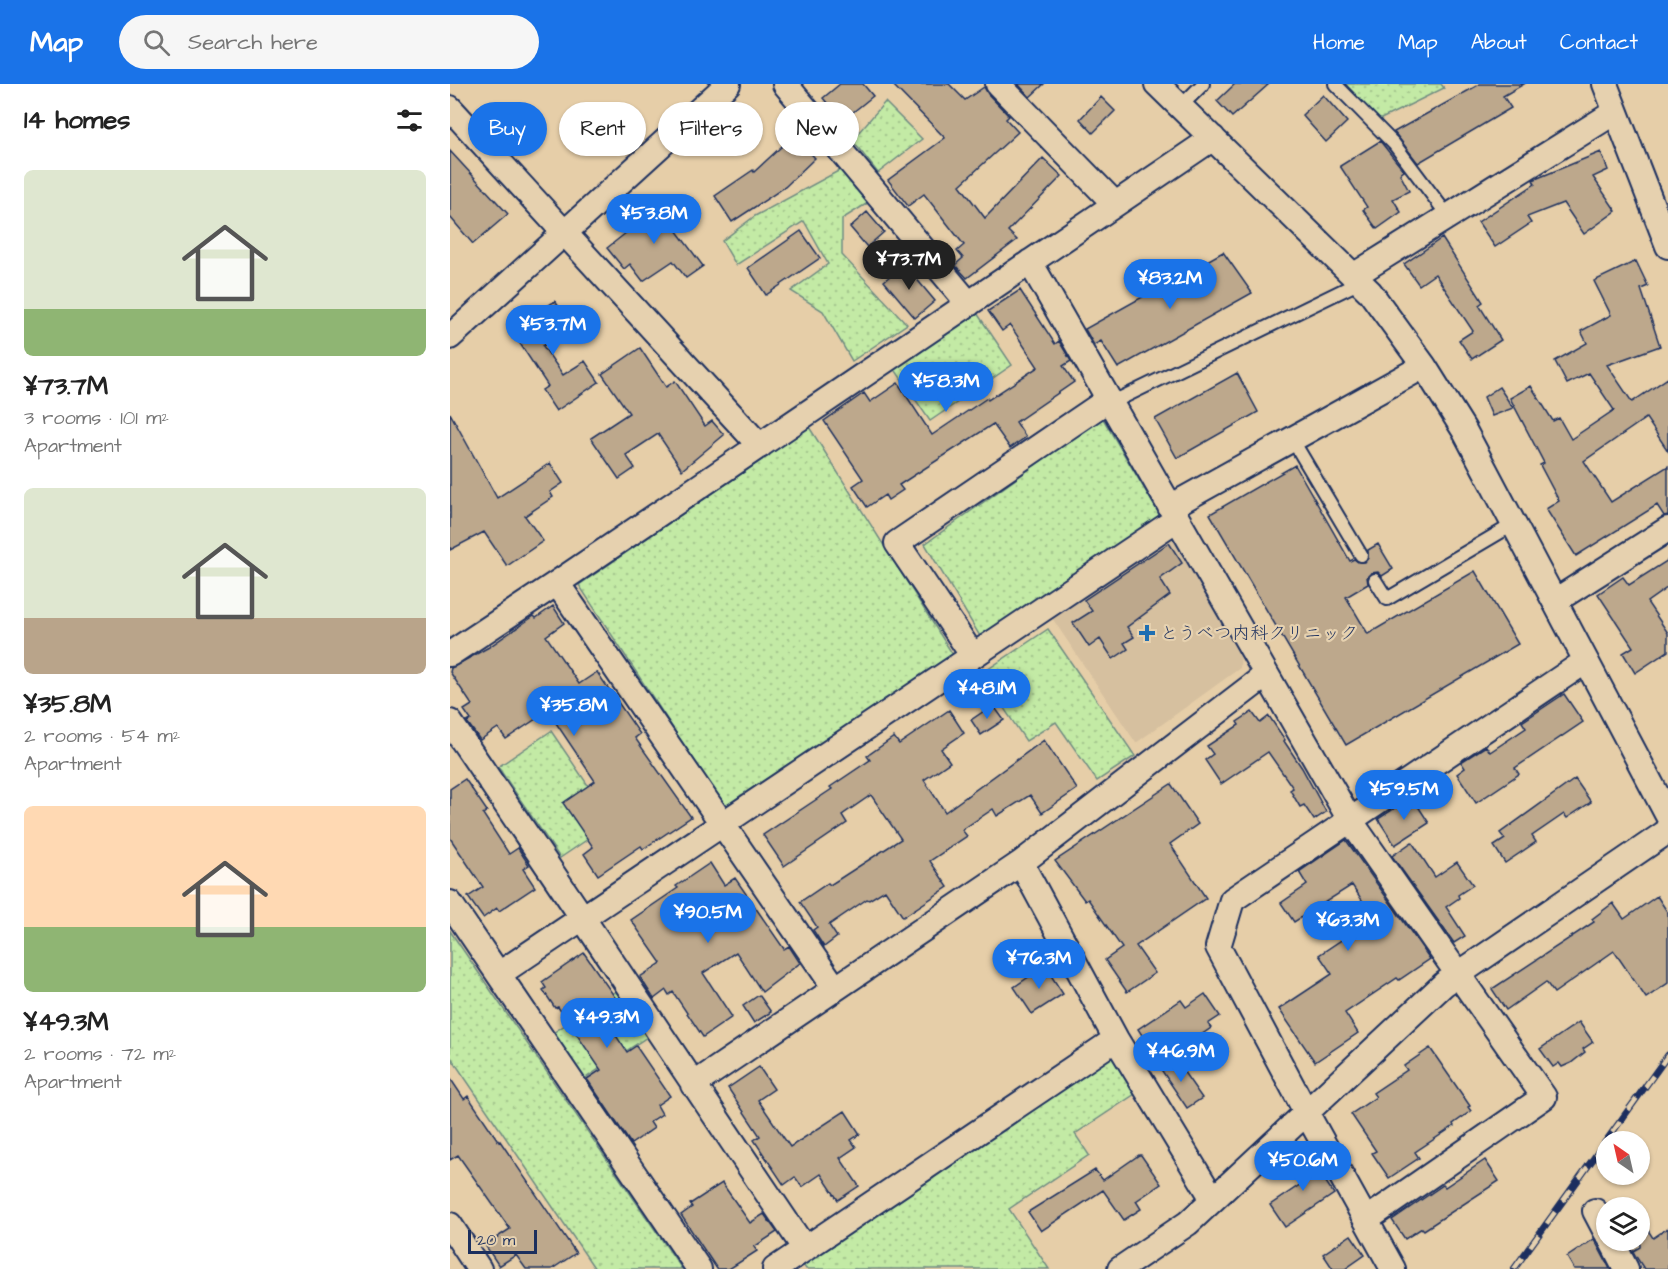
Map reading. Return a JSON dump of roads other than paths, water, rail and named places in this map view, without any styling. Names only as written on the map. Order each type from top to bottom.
[{"type":"street","points":[[785,84],[969,304]]},
{"type":"street","points":[[998,84],[1115,204]]},
{"type":"street","points":[[1157,84],[1370,292],[1424,366],[1464,430],[1668,816]]},
{"type":"street","points":[[1605,84],[1668,246]]},
{"type":"street","points":[[450,337],[564,233],[713,89]]},
{"type":"street","points":[[450,108],[760,446]]},
{"type":"street","points":[[1356,279],[1448,216],[1616,112]]},
{"type":"street","points":[[450,654],[1213,138]]},
{"type":"street","points":[[1030,262],[1350,820],[1544,1097],[1366,1220]]},
{"type":"street","points":[[499,974],[973,656],[1173,513],[1292,439],[1424,366]]},
{"type":"street","points":[[973,656],[897,543],[1110,401]]},
{"type":"street","points":[[1555,601],[1668,529]]},
{"type":"street","points":[[557,583],[835,988]]},
{"type":"street","points":[[1393,1269],[1306,1113],[1218,947],[1232,900],[1586,661]]},
{"type":"street","points":[[693,1085],[1021,863],[1266,675]]},
{"type":"street","points":[[450,722],[584,916],[693,1085],[805,1249]]},
{"type":"street","points":[[1120,1269],[1188,1223],[1444,984],[1668,831]]},
{"type":"street","points":[[1021,863],[1116,1039],[1213,1199]]},
{"type":"street","points":[[450,903],[699,1269]]},
{"type":"street","points":[[775,1269],[1116,1039]]},
{"type":"street","points":[[450,1225],[479,1269]]},
{"type":"street","points":[[1617,1251],[1626,1269]]},
{"type":"lane","points":[[1180,107],[1203,84]]},
{"type":"lane","points":[[1335,84],[1394,144],[1448,216]]},
{"type":"lane","points":[[1110,401],[1356,279]]},
{"type":"lane","points":[[1292,439],[1360,555]]},
{"type":"lane","points":[[1375,580],[1387,600],[1514,524]]},
{"type":"railway","points":[[1514,1269],[1668,1055]]},
{"type":"place","name":"とうべつ内科クリニック","points":[[1147,633]]}]
